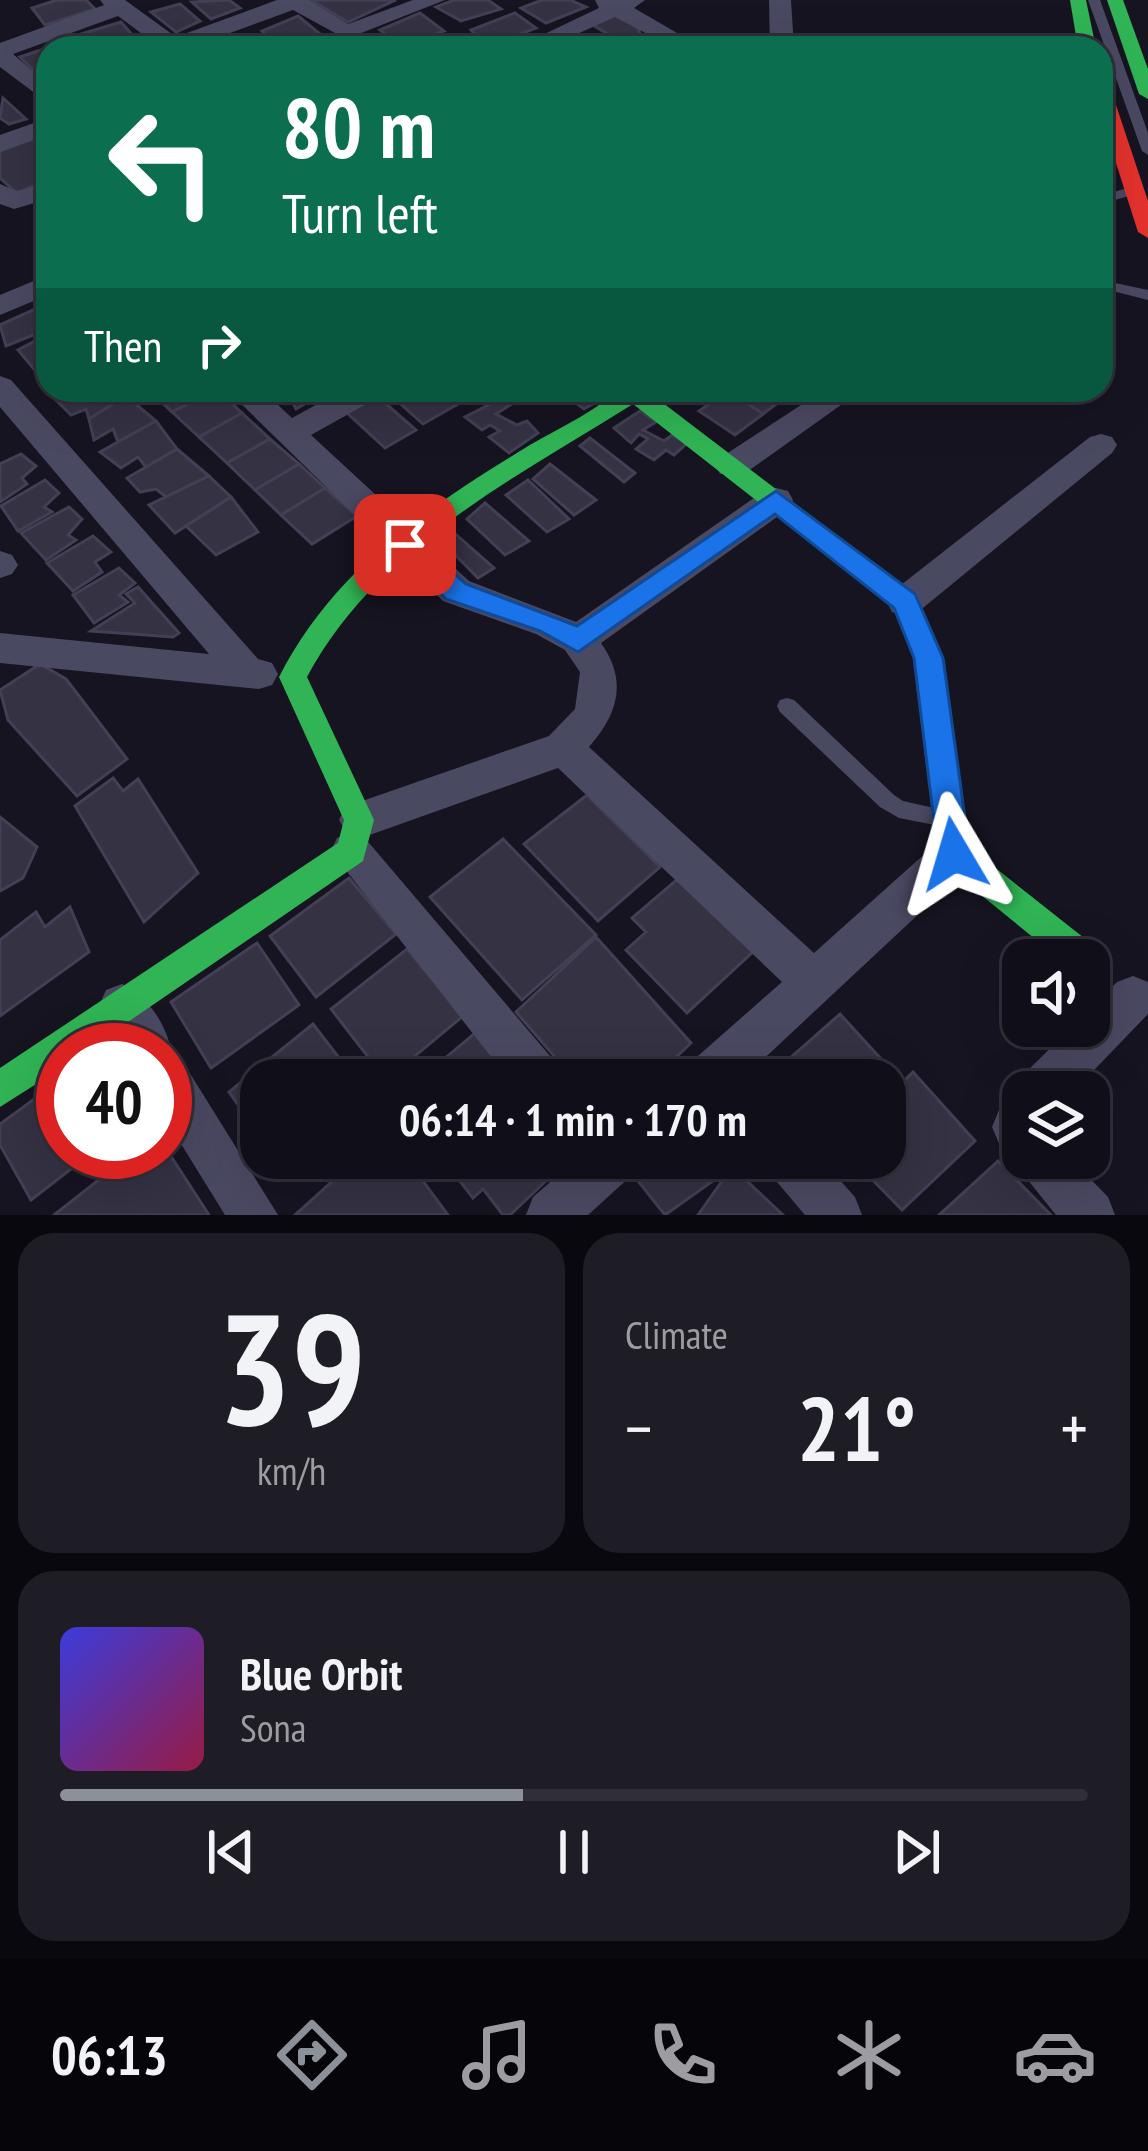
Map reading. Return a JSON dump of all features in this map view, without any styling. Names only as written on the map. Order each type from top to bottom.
[{"type":"street","points":[[780,0],[782,36]]},
{"type":"street","points":[[1078,0],[1085,36]]},
{"type":"street","points":[[203,36],[296,1],[346,32],[428,1]]},
{"type":"street","points":[[551,36],[618,3],[672,36]]},
{"type":"street","points":[[40,36],[116,4],[159,36]]},
{"type":"street","points":[[1128,14],[1148,93]]},
{"type":"street","points":[[36,38],[0,53],[36,85]]},
{"type":"street","points":[[1113,126],[1148,232]]},
{"type":"street","points":[[0,145],[36,131]]},
{"type":"street","points":[[0,193],[14,202],[36,194]]},
{"type":"street","points":[[0,306],[36,290]]},
{"type":"street","points":[[0,387],[248,673]]},
{"type":"street","points":[[0,1089],[355,835],[471,779],[520,767],[563,748],[593,715],[599,670],[578,640],[549,624],[456,591],[256,402]]},
{"type":"street","points":[[289,434],[346,402]]},
{"type":"street","points":[[523,1059],[355,835],[293,677],[310,638],[340,601],[405,545],[617,402]]},
{"type":"street","points":[[646,402],[905,602],[928,658],[952,836],[1064,939]]},
{"type":"street","points":[[732,466],[828,402]]},
{"type":"street","points":[[905,602],[1101,445]]},
{"type":"street","points":[[578,640],[776,500]]},
{"type":"street","points":[[0,648],[293,677]]},
{"type":"street","points":[[563,748],[814,982]]},
{"type":"street","points":[[734,1059],[952,836]]},
{"type":"street","points":[[1064,1071],[1140,1004],[1110,979]]},
{"type":"street","points":[[122,1006],[133,1023]]},
{"type":"street","points":[[192,1118],[253,1215]]},
{"type":"street","points":[[551,1215],[588,1179]]},
{"type":"street","points":[[806,1179],[837,1215]]},
{"type":"street","points":[[1057,1179],[1090,1215]]},
{"type":"lane","points":[[1094,0],[1107,36]]},
{"type":"lane","points":[[1113,53],[1148,152]]},
{"type":"lane","points":[[1113,196],[1134,190]]},
{"type":"lane","points":[[1113,287],[1148,296]]},
{"type":"lane","points":[[787,706],[887,801],[952,836]]},
{"type":"building","points":[[57,0],[86,0],[95,9],[45,25],[32,8]]},
{"type":"building","points":[[229,0],[240,8],[211,19],[192,2]]},
{"type":"building","points":[[311,0],[396,0],[348,22]]},
{"type":"building","points":[[454,0],[488,0],[501,9],[461,21],[436,7]]},
{"type":"building","points":[[542,0],[570,0],[586,7],[546,23],[521,8]]},
{"type":"building","points":[[180,4],[200,21],[176,32],[151,12]]},
{"type":"building","points":[[420,13],[444,31],[431,36],[387,36],[380,30]]},
{"type":"building","points":[[515,13],[536,28],[515,36],[477,36],[471,30]]},
{"type":"building","points":[[616,14],[638,28],[641,36],[611,36],[591,24]]},
{"type":"building","points":[[298,16],[320,34],[267,36],[262,31]]},
{"type":"building","points":[[121,22],[133,36],[83,36]]},
{"type":"building","points":[[36,52],[36,73],[20,57]]},
{"type":"building","points":[[3,98],[26,119],[9,124],[0,118]]},
{"type":"building","points":[[36,136],[36,185],[17,193],[0,178],[0,151]]},
{"type":"building","points":[[36,309],[36,334],[6,346],[0,325]]},
{"type":"building","points":[[36,340],[36,372],[18,350]]},
{"type":"building","points":[[58,402],[116,402],[89,419],[86,409],[71,415]]},
{"type":"building","points":[[116,402],[133,402],[156,421],[118,442],[113,429],[94,440],[89,419]]},
{"type":"building","points":[[162,402],[191,402],[172,412]]},
{"type":"building","points":[[192,402],[230,402],[242,413],[199,437],[172,412]]},
{"type":"building","points":[[364,402],[384,402],[416,430],[385,448],[346,412]]},
{"type":"building","points":[[398,402],[462,402],[423,424]]},
{"type":"building","points":[[494,402],[505,402],[510,405],[496,414],[517,425],[527,421],[538,433],[509,453],[489,437],[500,431],[490,425],[482,430],[465,417]]},
{"type":"building","points":[[712,402],[745,402],[763,414],[735,435],[699,411]]},
{"type":"building","points":[[745,402],[779,402],[763,414]]},
{"type":"building","points":[[640,411],[656,422],[643,430],[664,441],[672,435],[687,443],[674,455],[666,450],[654,460],[636,449],[648,439],[639,434],[631,443],[614,428]]},
{"type":"building","points":[[242,413],[270,439],[227,463],[199,437]]},
{"type":"building","points":[[156,421],[177,449],[146,467],[138,457],[121,468],[100,452]]},
{"type":"building","points":[[590,438],[635,473],[624,482],[580,446]]},
{"type":"building","points":[[270,439],[299,464],[255,490],[227,463]]},
{"type":"building","points":[[177,449],[209,476],[166,497],[156,489],[140,492],[127,478]]},
{"type":"building","points":[[21,454],[36,466],[22,478],[27,484],[0,502],[0,464]]},
{"type":"building","points":[[299,464],[325,488],[281,515],[255,490]]},
{"type":"building","points":[[550,464],[596,500],[574,515],[533,479]]},
{"type":"building","points":[[209,476],[231,497],[175,533],[149,505]]},
{"type":"building","points":[[45,480],[59,493],[44,507],[52,512],[18,531],[1,506]]},
{"type":"building","points":[[528,480],[569,519],[547,532],[506,495]]},
{"type":"building","points":[[325,488],[357,516],[312,544],[281,515]]},
{"type":"building","points":[[231,497],[258,532],[216,555],[186,526]]},
{"type":"building","points":[[485,503],[529,541],[505,555],[467,519]]},
{"type":"building","points":[[69,507],[82,519],[68,535],[76,540],[46,560],[21,533]]},
{"type":"building","points":[[451,530],[494,568],[478,578],[440,539]]},
{"type":"building","points":[[93,536],[111,552],[95,562],[102,572],[73,591],[47,563]]},
{"type":"building","points":[[119,568],[135,583],[119,595],[128,602],[94,623],[73,595]]},
{"type":"building","points":[[138,587],[179,633],[173,637],[91,631],[135,603],[126,594]]},
{"type":"building","points":[[40,664],[66,679],[127,759],[77,796],[8,720],[0,690]]},
{"type":"building","points":[[113,778],[123,791],[138,779],[198,873],[144,922],[75,806]]},
{"type":"building","points":[[587,795],[660,867],[598,921],[524,844]]},
{"type":"building","points":[[0,817],[37,847],[23,878],[0,891]]},
{"type":"building","points":[[503,839],[596,935],[522,1000],[430,897]]},
{"type":"building","points":[[680,877],[755,950],[687,1013],[626,950],[646,932],[632,918]]},
{"type":"building","points":[[349,878],[396,934],[316,997],[270,936]]},
{"type":"building","points":[[70,907],[89,952],[0,1016],[0,940],[36,912],[45,927]]},
{"type":"building","points":[[596,937],[691,1043],[674,1059],[557,1059],[516,1012]]},
{"type":"building","points":[[257,943],[299,1005],[211,1068],[192,1037],[192,1023],[184,1023],[171,1002]]},
{"type":"building","points":[[407,949],[463,1016],[411,1059],[370,1059],[331,1009]]},
{"type":"building","points":[[840,1014],[881,1059],[789,1059]]},
{"type":"building","points":[[313,1024],[340,1059],[270,1059]]},
{"type":"building","points":[[475,1033],[497,1059],[444,1059]]},
{"type":"building","points":[[913,1072],[975,1141],[902,1210],[872,1179],[906,1179],[906,1079]]},
{"type":"building","points":[[240,1083],[240,1107],[229,1092]]},
{"type":"building","points":[[36,1098],[36,1179],[58,1179],[31,1200],[0,1145],[0,1124]]},
{"type":"building","points":[[998,1161],[1002,1179],[1016,1179],[1051,1215],[939,1215]]},
{"type":"building","points":[[100,1179],[186,1179],[209,1215],[54,1215]]},
{"type":"building","points":[[335,1179],[421,1179],[448,1215],[295,1215]]},
{"type":"building","points":[[458,1179],[548,1179],[510,1215],[503,1215],[483,1189],[473,1198]]},
{"type":"building","points":[[640,1179],[716,1179],[665,1215]]},
{"type":"building","points":[[724,1179],[745,1179],[783,1215],[698,1215]]},
{"type":"traffic: fast","points":[[1078,0],[1085,36]]},
{"type":"traffic: fast","points":[[1115,0],[1148,94]]},
{"type":"traffic: fast","points":[[0,1089],[352,851],[359,820],[293,677],[318,630],[353,588],[441,514],[619,402]]},
{"type":"traffic: fast","points":[[646,402],[905,602],[928,658],[954,854],[1060,939]]},
{"type":"traffic: jam","points":[[1113,124],[1148,232]]},
{"type":"route","points":[[405,545],[456,591],[549,624],[578,640],[776,500],[905,602],[928,658],[954,854]]}]
